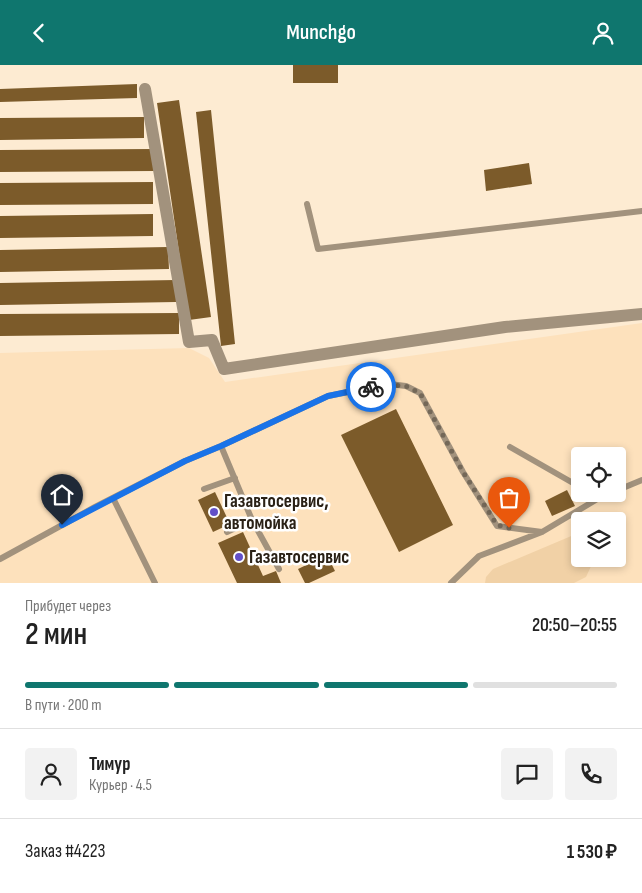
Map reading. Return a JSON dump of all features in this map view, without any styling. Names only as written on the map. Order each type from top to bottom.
[{"type":"street","points":[[145,89],[190,342],[212,340],[224,369],[505,327],[642,314]]},
{"type":"lane","points":[[307,204],[318,249],[642,211]]},
{"type":"lane","points":[[0,559],[185,461],[328,396],[389,385],[406,386],[420,393],[463,472],[497,525],[542,532]]},
{"type":"lane","points":[[221,446],[252,520],[279,569]]},
{"type":"lane","points":[[510,447],[571,482]]},
{"type":"lane","points":[[204,489],[235,478]]},
{"type":"lane","points":[[626,487],[642,480]]},
{"type":"lane","points":[[113,498],[155,583]]},
{"type":"lane","points":[[452,583],[479,556],[542,532],[592,502]]},
{"type":"lane","points":[[227,532],[252,520]]},
{"type":"shaded area","points":[[642,323],[642,583],[0,583],[0,353],[189,348],[209,358],[225,382]]},
{"type":"shaded area","points":[[571,536],[571,567],[591,567],[586,577],[574,583],[485,583],[486,577],[493,569]]},
{"type":"building","points":[[293,65],[338,65],[338,83],[293,83]]},
{"type":"building","points":[[137,84],[137,98],[0,102],[0,89]]},
{"type":"building","points":[[179,100],[211,317],[189,320],[157,103]]},
{"type":"building","points":[[211,110],[235,344],[221,346],[196,112]]},
{"type":"building","points":[[144,117],[144,138],[0,140],[0,118]]},
{"type":"building","points":[[153,149],[154,171],[0,172],[0,150]]},
{"type":"building","points":[[529,163],[532,184],[486,191],[484,170]]},
{"type":"building","points":[[153,182],[153,204],[0,205],[0,183]]},
{"type":"building","points":[[153,214],[153,236],[0,238],[0,216]]},
{"type":"building","points":[[168,247],[169,269],[0,272],[0,250]]},
{"type":"building","points":[[176,280],[176,302],[0,305],[0,283]]},
{"type":"building","points":[[179,313],[179,334],[0,336],[0,314]]},
{"type":"building","points":[[396,409],[453,525],[399,552],[341,435]]},
{"type":"building","points":[[567,490],[571,502],[575,506],[552,516],[545,501]]},
{"type":"building","name":"Газавтосервис, автомойка","points":[[215,492],[230,524],[213,532],[198,500]]},
{"type":"building","name":"Газавтосервис","points":[[243,532],[263,576],[276,571],[281,583],[237,583],[218,543]]},
{"type":"building","points":[[327,555],[335,571],[305,583],[298,569]]},
{"type":"way so far","points":[[371,387],[406,386],[420,393],[463,472],[497,525],[509,528]]},
{"type":"place","name":"Газавтосервис, автомойка","points":[[214,512]]},
{"type":"place","name":"Газавтосервис","points":[[239,557]]},
{"type":"route","points":[[62,525],[185,461],[328,396],[371,387]]}]
